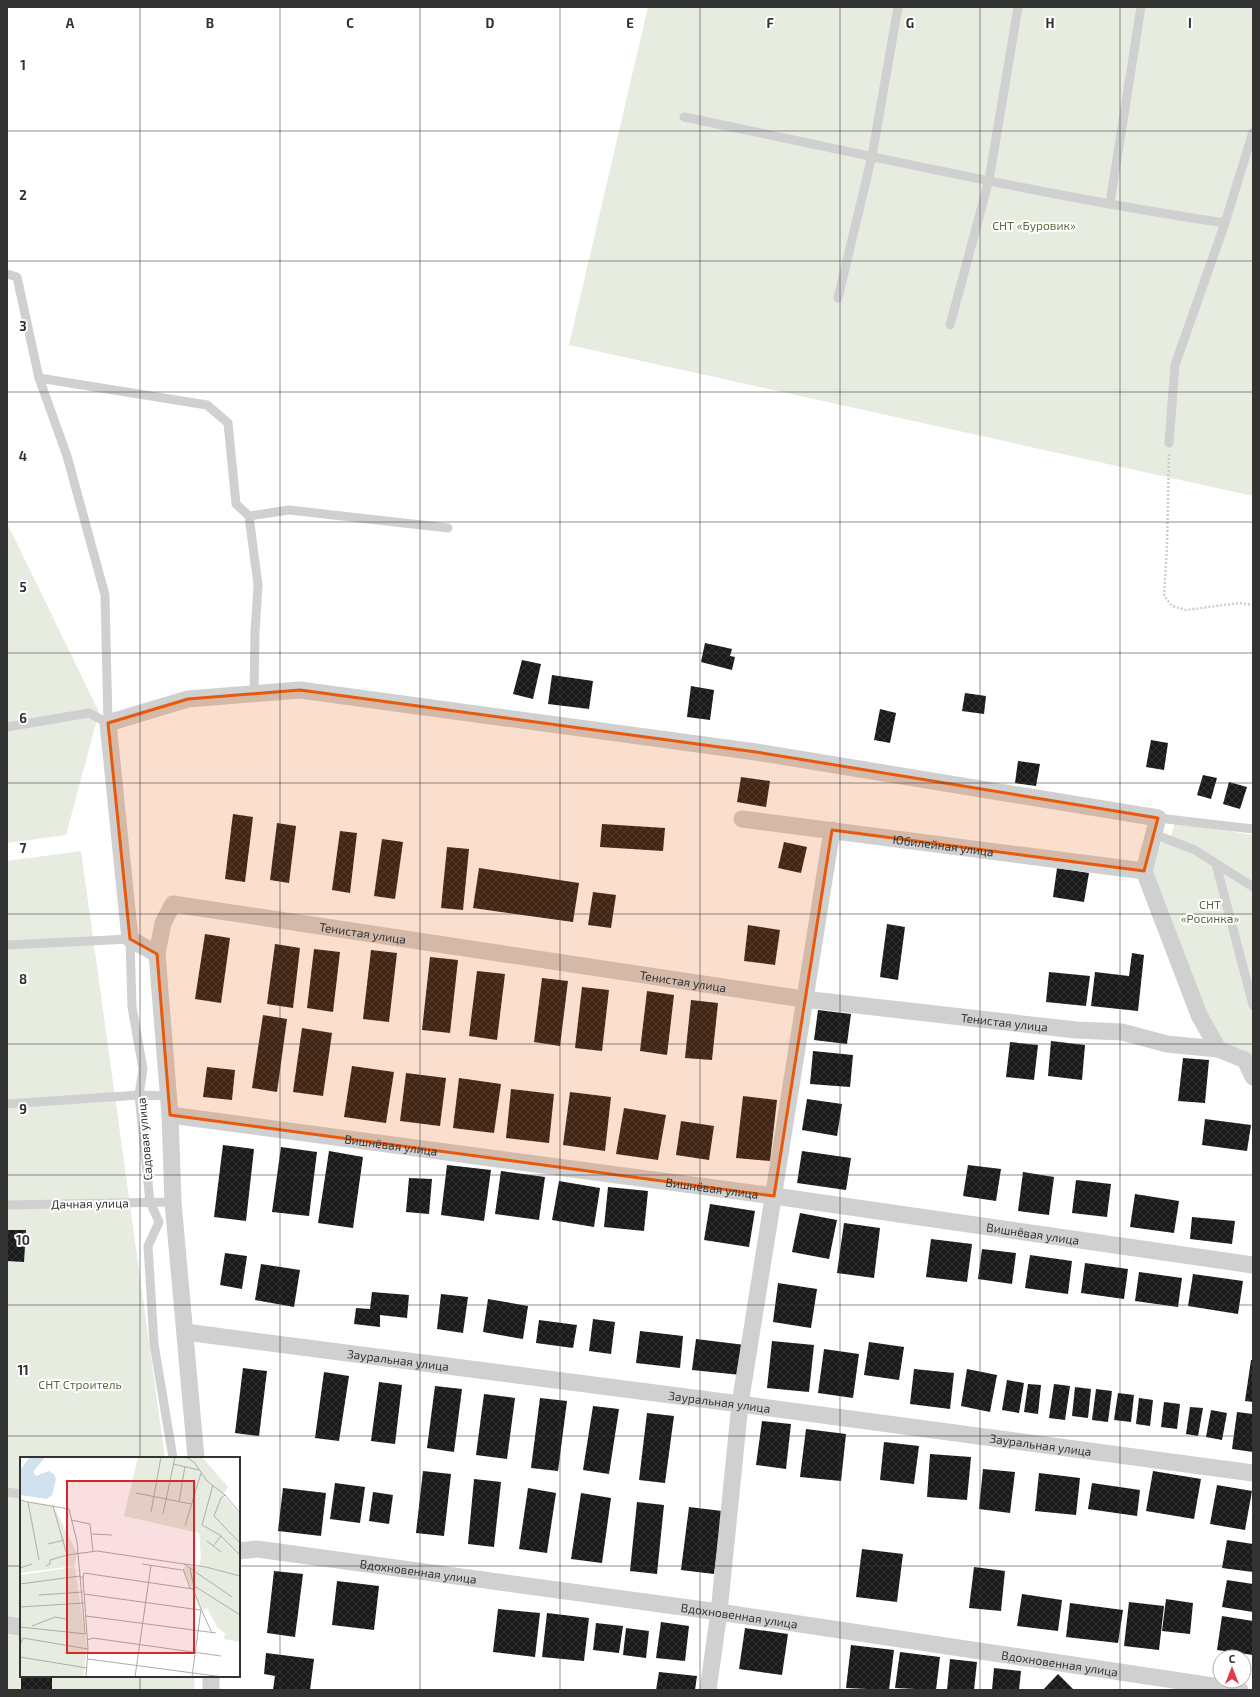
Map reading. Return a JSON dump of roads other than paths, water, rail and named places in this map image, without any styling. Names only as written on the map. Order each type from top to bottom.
[{"type":"street","points":[[196,1457],[173,1202],[169,1096],[157,954],[130,939],[108,723],[188,698],[300,690],[749,750],[1156,826],[1144,872],[1199,1015],[1218,1049]]},
{"type":"street","name":"Юбилейная улица","points":[[742,819],[1144,872]]},
{"type":"street","points":[[708,1690],[719,1612],[740,1404],[774,1196],[803,999],[832,830]]},
{"type":"street","name":"Тенистая улица","points":[[157,954],[163,923],[173,904],[803,999],[1069,1029],[1122,1032],[1167,1044],[1218,1049],[1249,1057]]},
{"type":"street","points":[[1249,1057],[1253,1077]]},
{"type":"street","name":"Вишнёвая улица","points":[[170,1115],[774,1196],[1253,1265]]},
{"type":"street","name":"Зауральная улица","points":[[185,1332],[740,1404],[1253,1473]]},
{"type":"street","name":"Вдохновенная улица","points":[[240,1551],[257,1549],[719,1612],[1240,1690]]},
{"type":"street","points":[[7,1626],[20,1627]]},
{"type":"street","points":[[211,1677],[211,1690]]},
{"type":"lane","points":[[838,298],[872,156],[898,7]]},
{"type":"lane","points":[[950,324],[989,180],[1018,7]]},
{"type":"lane","points":[[1110,203],[1141,7]]},
{"type":"lane","points":[[684,117],[989,180],[1225,223]]},
{"type":"lane","points":[[1169,443],[1175,365],[1225,223],[1253,132]]},
{"type":"lane","points":[[7,274],[17,277],[39,378],[67,456],[105,595],[108,723],[89,713],[7,727]]},
{"type":"lane","points":[[39,378],[207,405],[228,423],[236,504],[249,516],[258,585],[254,632],[254,694]]},
{"type":"lane","points":[[249,516],[289,510],[448,528]]},
{"type":"lane","points":[[1156,826],[1253,829]]},
{"type":"lane","points":[[1156,826],[1253,887]]},
{"type":"lane","points":[[1216,864],[1253,1005]]},
{"type":"lane","points":[[7,945],[130,939]]},
{"type":"lane","name":"Садовая улица","points":[[130,939],[132,1007],[143,1069],[139,1095],[150,1202],[159,1222],[148,1246],[154,1344],[173,1457]]},
{"type":"lane","points":[[7,1104],[139,1095],[169,1096]]},
{"type":"lane","name":"Дачная улица","points":[[7,1205],[173,1202]]},
{"type":"lane","points":[[7,1492],[20,1494]]},
{"type":"park label","name":"СНТ «Буровик»","points":[[1034,225]]},
{"type":"park label","name":"СНТ «Росинка»","points":[[1210,911]]},
{"type":"park label","name":"СНТ Строитель","points":[[80,1384]]}]
